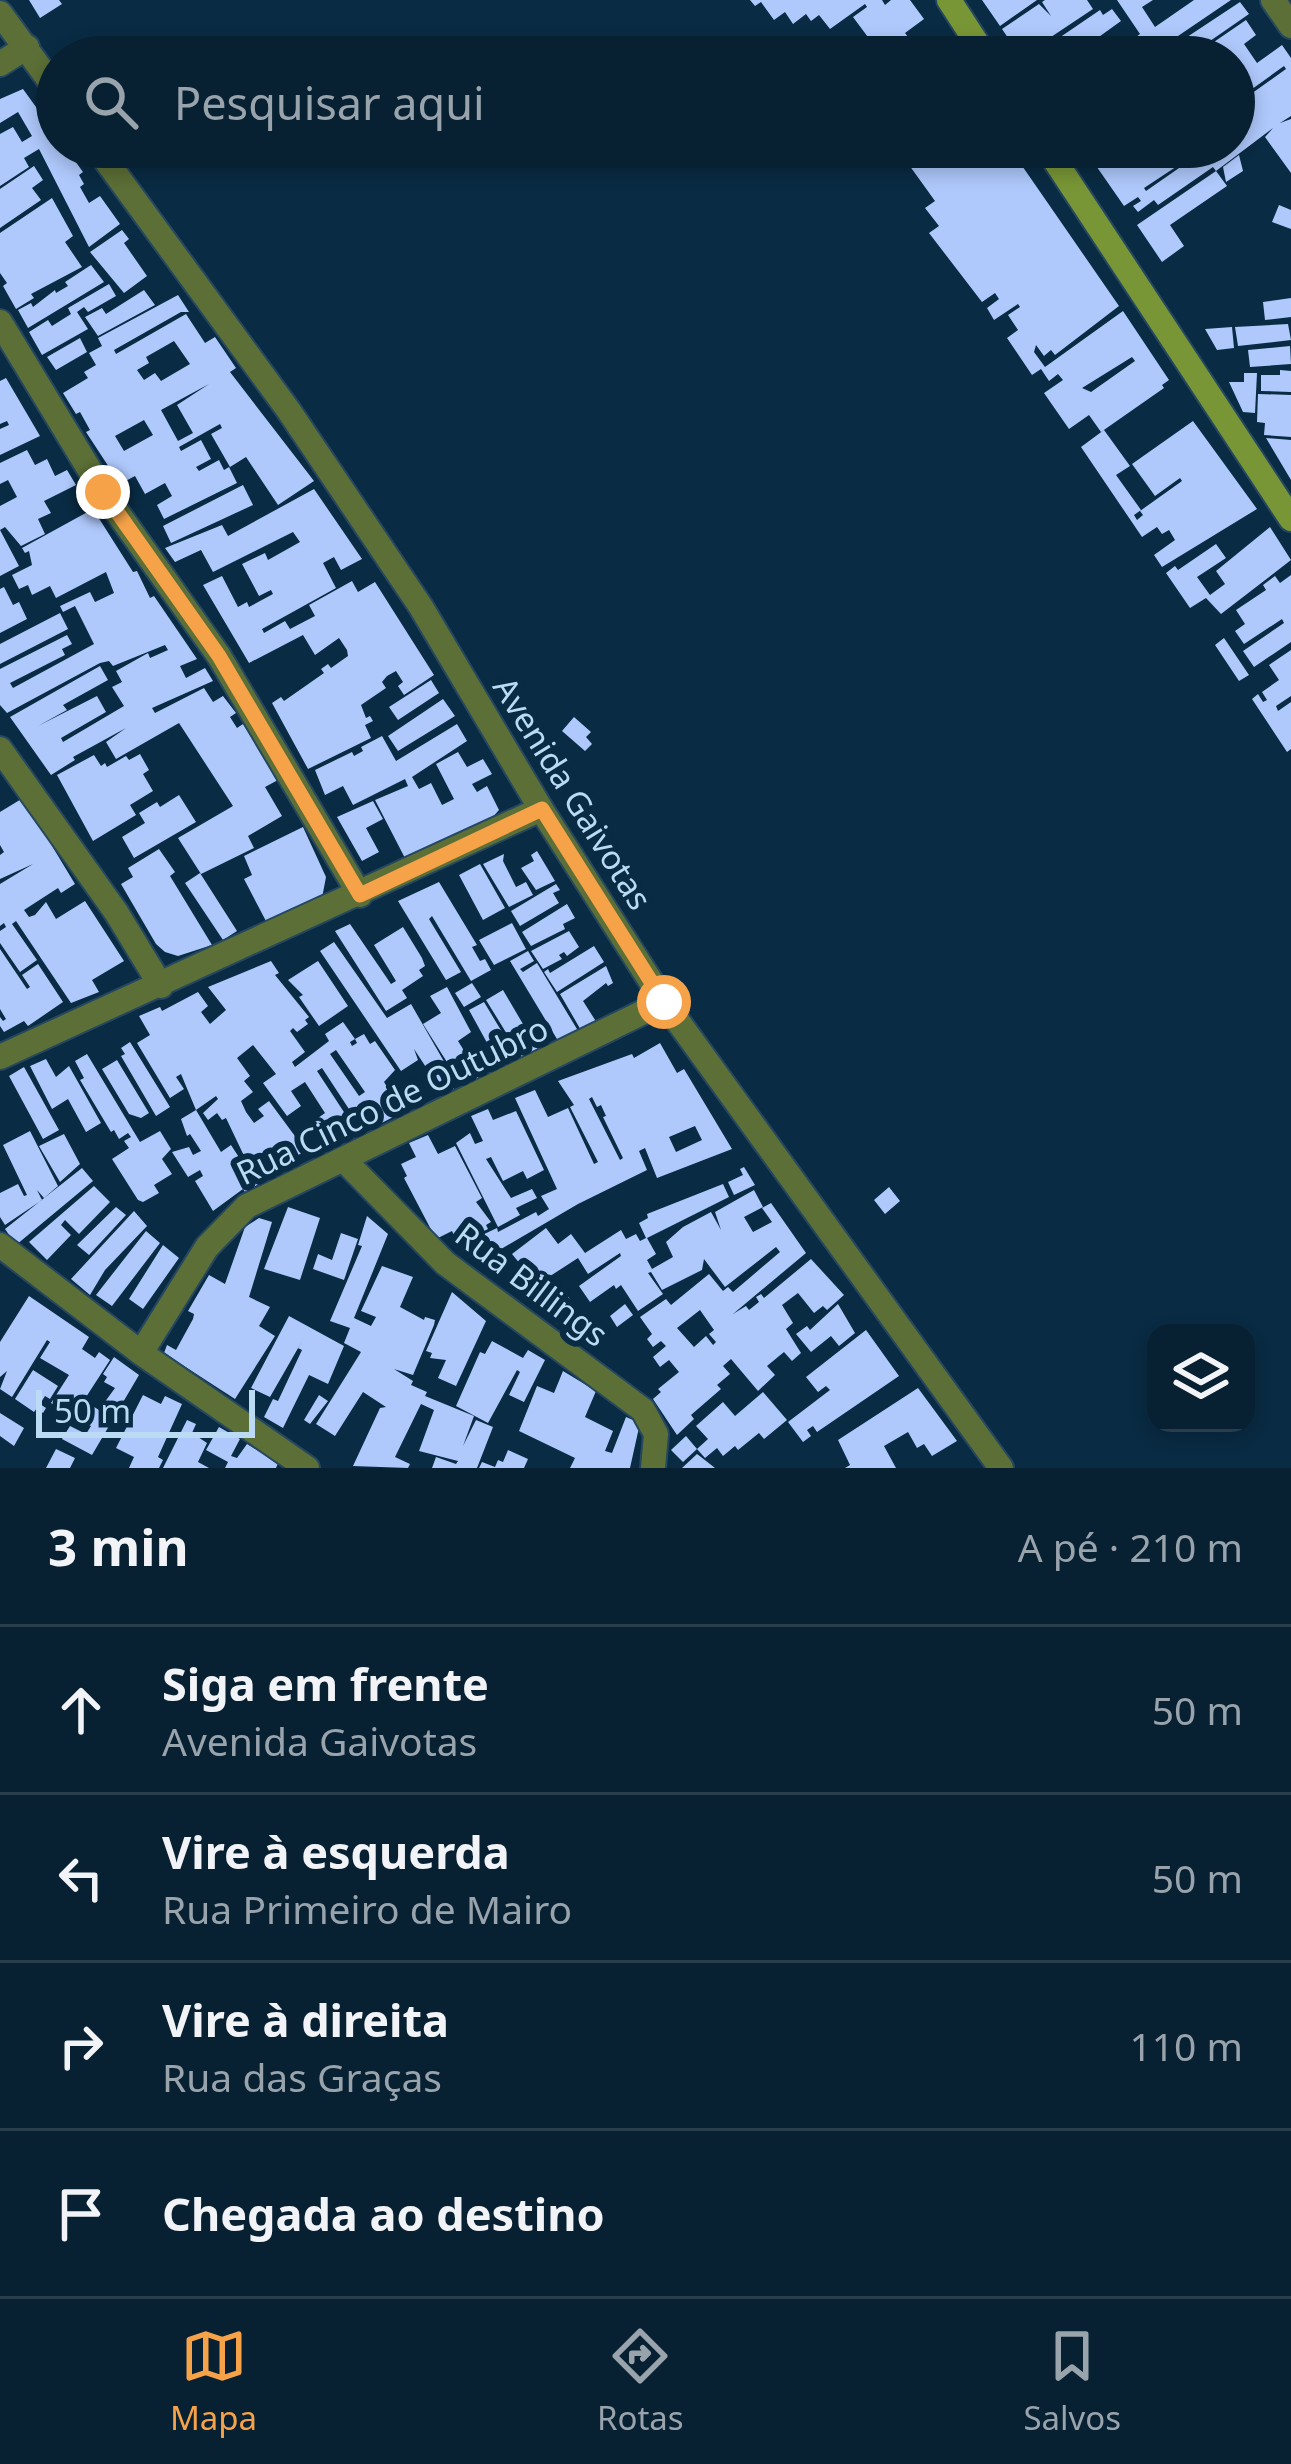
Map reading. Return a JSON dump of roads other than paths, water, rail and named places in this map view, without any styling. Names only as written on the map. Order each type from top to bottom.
[{"type":"main road","points":[[949,0],[972,36]]},
{"type":"main road","points":[[1060,168],[1291,519]]},
{"type":"street","points":[[1274,0],[1291,26]]},
{"type":"street","points":[[0,14],[36,61]]},
{"type":"street","points":[[0,64],[26,47]]},
{"type":"street","name":"Avenida Gaivotas","points":[[111,168],[289,411],[408,587],[664,1002],[1001,1468]]},
{"type":"street","points":[[0,322],[103,492],[219,656],[360,895]]},
{"type":"street","points":[[0,748],[116,912],[161,986]]},
{"type":"street","points":[[1,1055],[542,809]]},
{"type":"street","name":"Rua Cinco de Outubro","points":[[141,1353],[222,1228],[247,1206],[664,1002]]},
{"type":"street","name":"Rua Billings","points":[[344,1160],[446,1263],[643,1410],[656,1434],[652,1468]]},
{"type":"street","points":[[0,1245],[141,1353],[308,1468]]}]
